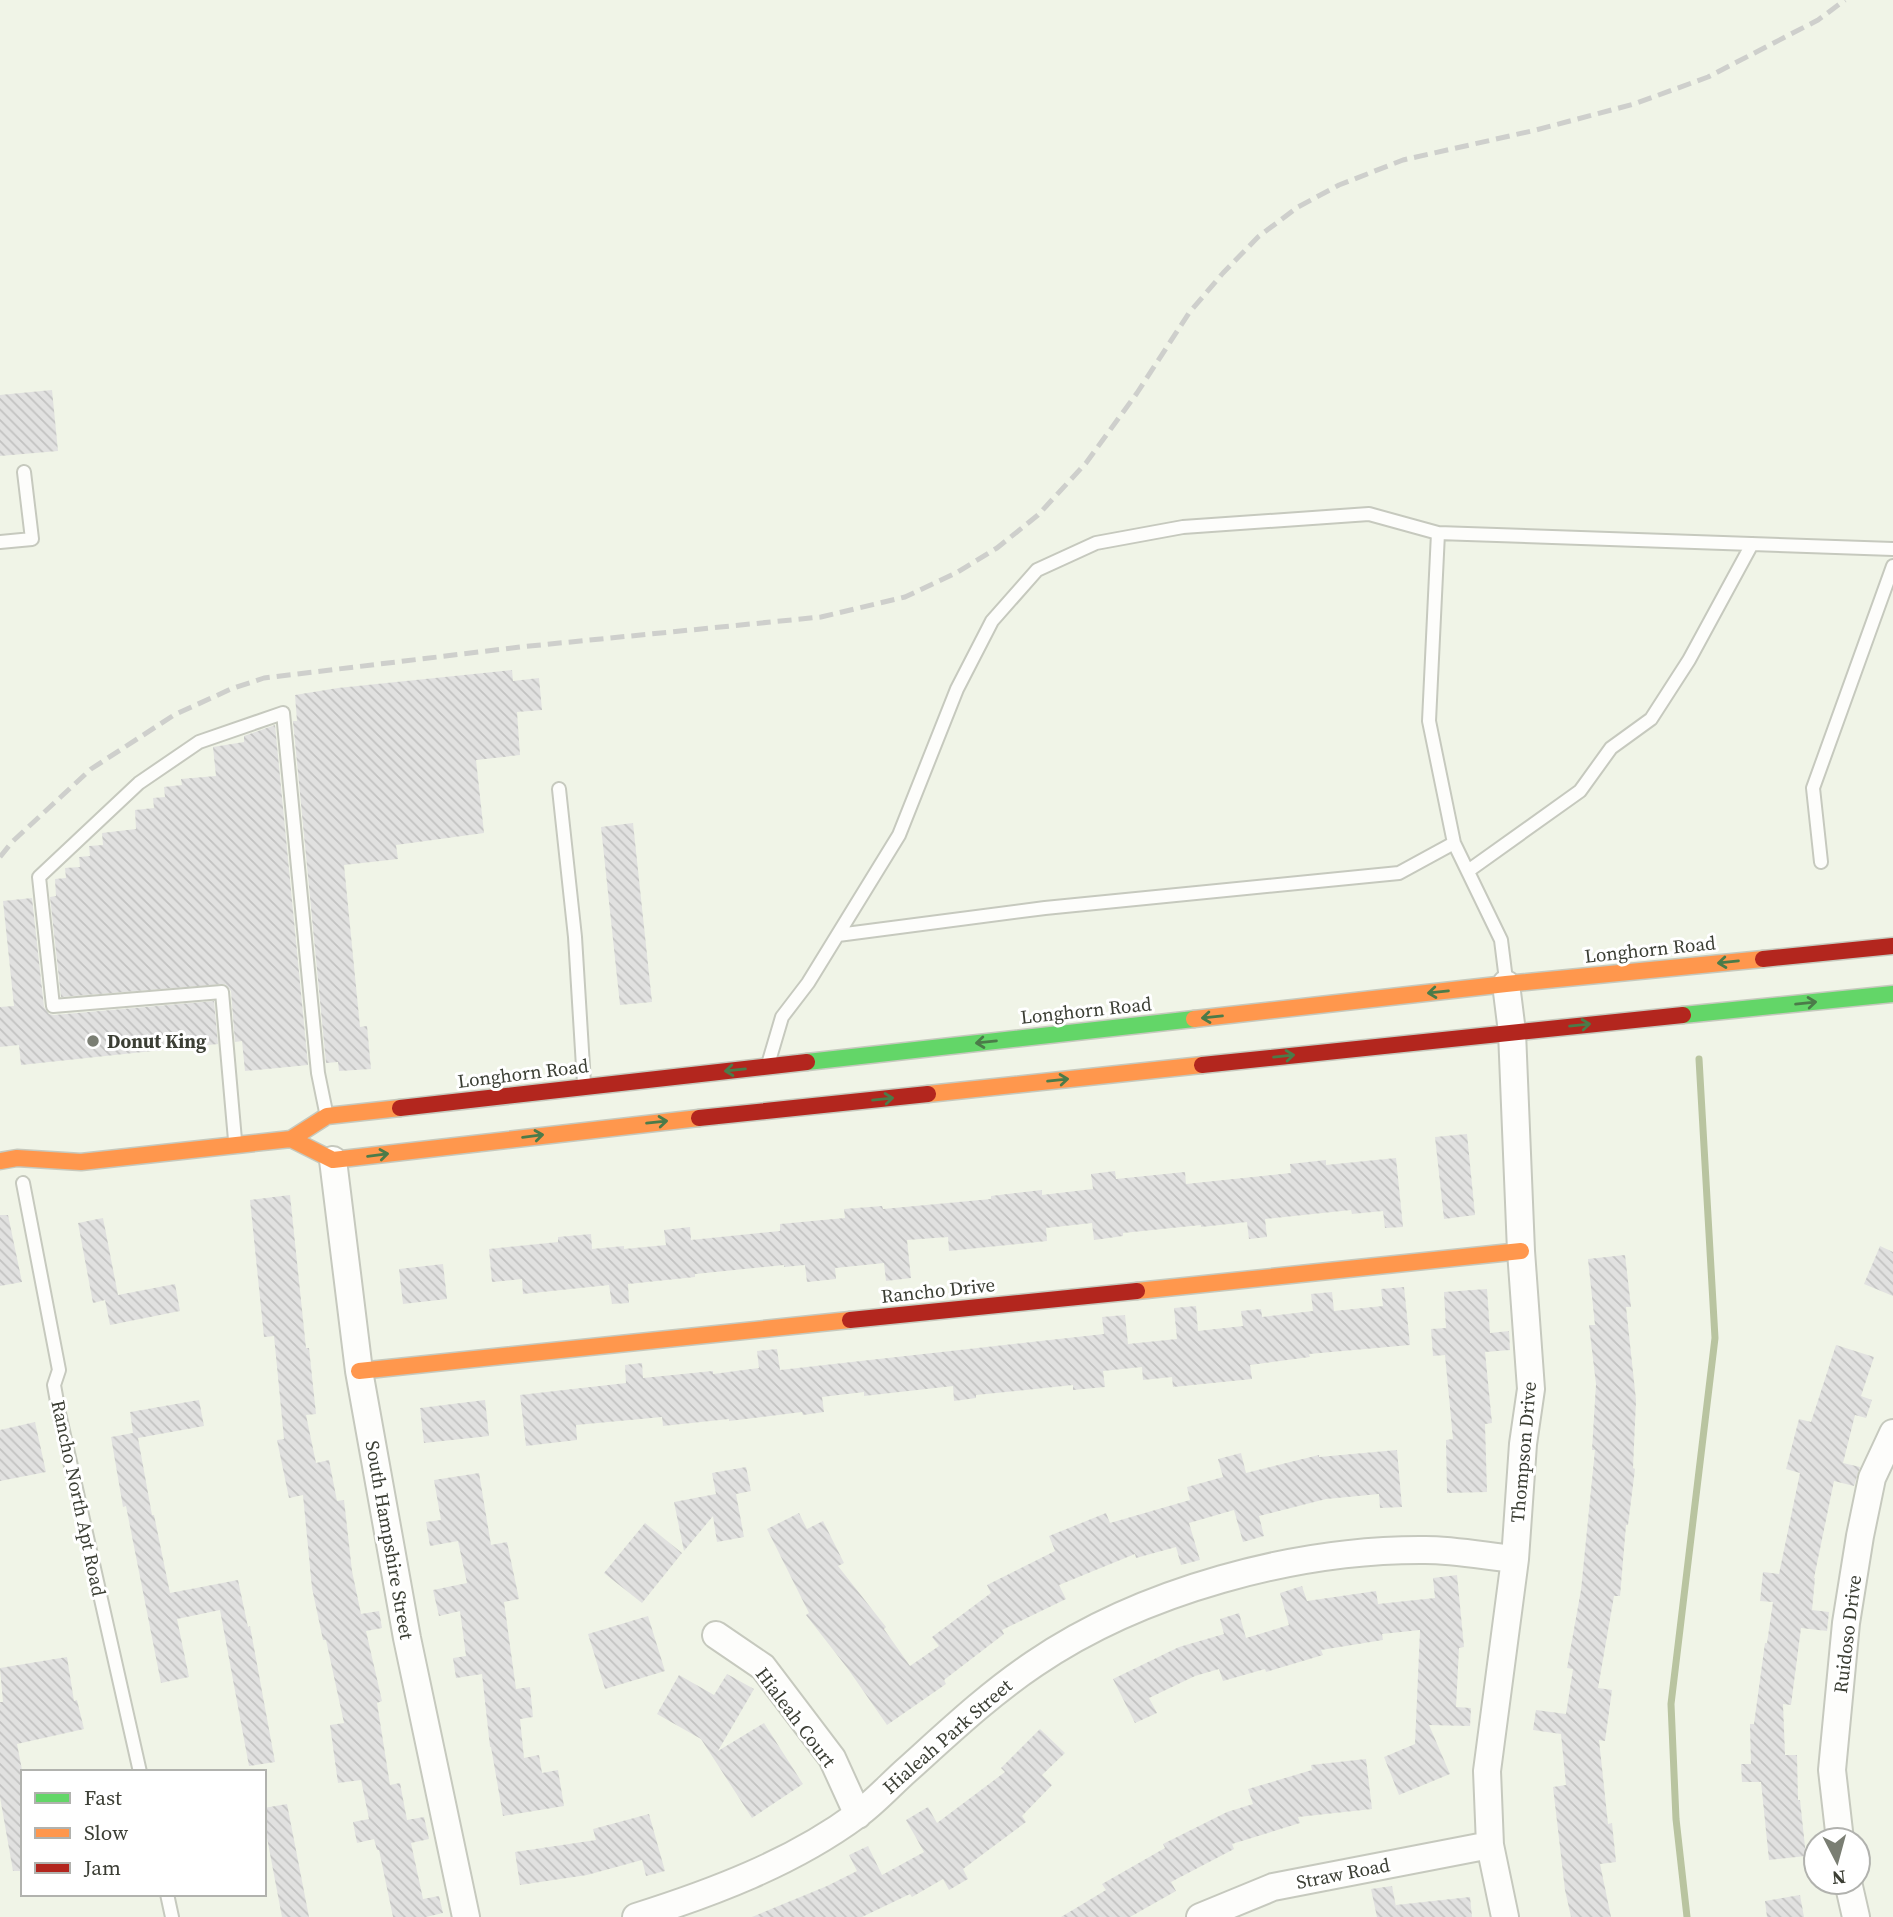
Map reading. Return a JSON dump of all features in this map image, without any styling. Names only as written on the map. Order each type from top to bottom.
[{"type":"main road","name":"Longhorn Road","points":[[0,1161],[17,1158],[81,1162],[291,1139],[327,1116],[1506,984],[1893,946]]},
{"type":"main road","points":[[291,1139],[333,1160],[588,1119],[1893,994]]},
{"type":"main road","points":[[584,1086],[588,1119]]},
{"type":"main road","name":"Longhorn Road","points":[[29,1180],[81,1162]]},
{"type":"main road","name":"Rancho Drive","points":[[359,1371],[1521,1251]]},
{"type":"street","name":"Thompson Drive","points":[[1505,1917],[1490,1845],[1487,1771],[1515,1559],[1523,1444],[1531,1389],[1521,1251],[1512,1032],[1506,984]]},
{"type":"street","name":"South Hampshire Street","points":[[333,1160],[359,1371],[407,1638],[466,1917]]},
{"type":"street","name":"Ruidoso Drive","points":[[1838,1826],[1832,1770],[1846,1623],[1872,1478],[1893,1433]]},
{"type":"street","name":"Hialeah Park Street","points":[[636,1917],[666,1908],[761,1870],[817,1841],[858,1815],[983,1701],[1024,1671],[1081,1634],[1149,1604],[1215,1581],[1278,1566],[1354,1553],[1427,1550],[1515,1559]]},
{"type":"street","name":"Hialeah Court","points":[[716,1635],[762,1667],[832,1758],[858,1815]]},
{"type":"street","name":"Straw Road","points":[[1200,1917],[1273,1887],[1490,1845]]},
{"type":"street","points":[[1851,1896],[1856,1917]]},
{"type":"lane","points":[[0,542],[32,539],[23,472]]},
{"type":"lane","points":[[767,1066],[782,1017],[808,984],[899,835],[957,689],[992,621],[1037,570],[1096,543],[1183,527],[1369,514],[1438,533],[1893,549]]},
{"type":"lane","points":[[1438,533],[1429,721],[1454,843],[1501,940],[1506,984]]},
{"type":"lane","points":[[1468,871],[1580,791],[1611,748],[1651,719],[1689,660],[1752,544]]},
{"type":"lane","points":[[1821,862],[1813,788],[1893,566]]},
{"type":"lane","points":[[236,1144],[222,992],[52,1006],[39,877],[139,783],[189,749],[284,713],[318,1073],[327,1116]]},
{"type":"lane","points":[[559,789],[576,937],[584,1086]]},
{"type":"lane","points":[[838,935],[1045,908],[1399,873],[1454,843]]},
{"type":"lane","name":"Rancho North Apt Road","points":[[29,1180],[59,1370],[54,1385],[59,1413],[140,1770]]},
{"type":"lane","points":[[167,1896],[172,1917]]},
{"type":"building","points":[[52,390],[58,451],[0,456],[0,395]]},
{"type":"building","points":[[512,670],[513,681],[539,678],[542,710],[517,712],[520,755],[476,760],[484,833],[396,845],[398,859],[344,865],[360,1027],[367,1026],[371,1069],[339,1071],[338,1062],[326,1063],[293,721],[297,721],[295,695]]},
{"type":"building","points":[[275,725],[308,1065],[245,1071],[242,1041],[235,1042],[231,991],[225,984],[61,997],[50,897],[56,896],[55,879],[66,878],[65,868],[80,867],[79,857],[90,856],[89,846],[103,845],[102,833],[136,829],[135,810],[154,808],[153,798],[165,797],[164,787],[182,785],[181,779],[216,776],[213,747],[244,742],[244,736]]},
{"type":"building","points":[[633,823],[652,1002],[620,1005],[601,827]]},
{"type":"building","points":[[32,898],[44,1007],[49,1014],[214,1001],[218,1044],[21,1065],[19,1045],[0,1047],[0,1007],[14,1006],[3,901]]},
{"type":"building","points":[[1467,1134],[1475,1215],[1444,1219],[1435,1137]]},
{"type":"building","points":[[1396,1158],[1403,1227],[1385,1228],[1383,1211],[1352,1214],[1351,1210],[1265,1219],[1267,1237],[1249,1239],[1247,1222],[1123,1233],[1123,1236],[1094,1240],[1092,1223],[1046,1228],[1047,1241],[949,1251],[948,1237],[907,1240],[911,1278],[886,1281],[884,1263],[835,1268],[836,1279],[807,1282],[805,1265],[784,1265],[628,1284],[629,1303],[612,1304],[609,1285],[523,1294],[522,1279],[492,1282],[489,1249],[558,1242],[558,1237],[591,1234],[592,1249],[624,1246],[624,1249],[666,1245],[664,1230],[690,1227],[691,1240],[780,1231],[780,1224],[845,1218],[844,1209],[882,1206],[883,1209],[991,1199],[991,1196],[1042,1190],[1042,1195],[1093,1189],[1091,1174],[1115,1171],[1116,1179],[1185,1172],[1186,1184],[1291,1173],[1290,1164],[1326,1160],[1326,1165]]},
{"type":"building","points":[[290,1195],[306,1348],[309,1348],[316,1414],[306,1415],[316,1463],[329,1460],[337,1501],[344,1500],[352,1571],[361,1614],[379,1611],[382,1628],[366,1631],[382,1701],[377,1703],[390,1785],[400,1783],[407,1820],[424,1817],[429,1839],[411,1843],[423,1899],[439,1896],[443,1913],[426,1917],[393,1917],[379,1850],[374,1839],[357,1843],[353,1822],[369,1819],[361,1780],[338,1783],[330,1725],[344,1723],[312,1588],[303,1495],[289,1498],[277,1440],[284,1439],[274,1336],[264,1337],[250,1200]]},
{"type":"building","points":[[0,1215],[8,1215],[22,1282],[0,1286]]},
{"type":"building","points":[[103,1218],[118,1295],[175,1284],[180,1311],[110,1325],[105,1300],[93,1303],[78,1223]]},
{"type":"building","points":[[1880,1246],[1893,1252],[1893,1296],[1864,1284]]},
{"type":"building","points":[[1625,1255],[1631,1307],[1626,1307],[1636,1400],[1635,1469],[1626,1525],[1620,1596],[1614,1596],[1598,1688],[1612,1690],[1605,1741],[1599,1740],[1608,1824],[1612,1823],[1616,1862],[1600,1864],[1611,1917],[1571,1917],[1565,1890],[1553,1787],[1566,1785],[1561,1734],[1533,1730],[1536,1710],[1566,1714],[1573,1669],[1567,1668],[1581,1590],[1595,1450],[1592,1450],[1596,1384],[1589,1325],[1595,1325],[1588,1259]]},
{"type":"building","points":[[443,1264],[447,1299],[403,1304],[399,1269]]},
{"type":"building","points":[[1404,1287],[1410,1345],[1309,1354],[1310,1357],[1250,1365],[1252,1379],[1173,1387],[1172,1377],[1143,1380],[1142,1367],[1103,1371],[1105,1387],[1073,1390],[1073,1385],[976,1395],[976,1398],[954,1401],[953,1386],[864,1396],[864,1392],[822,1397],[824,1412],[663,1426],[662,1417],[576,1425],[577,1440],[526,1446],[520,1395],[626,1383],[625,1365],[642,1363],[643,1378],[713,1371],[713,1374],[759,1368],[757,1351],[777,1349],[780,1370],[1104,1334],[1102,1317],[1125,1315],[1128,1344],[1177,1339],[1174,1308],[1196,1306],[1198,1331],[1243,1326],[1241,1311],[1261,1309],[1262,1317],[1313,1311],[1311,1294],[1332,1292],[1334,1311],[1383,1306],[1381,1289]]},
{"type":"building","points":[[1487,1289],[1490,1333],[1509,1331],[1510,1350],[1485,1352],[1492,1423],[1485,1424],[1487,1492],[1447,1493],[1446,1440],[1453,1439],[1445,1355],[1433,1356],[1431,1329],[1446,1328],[1444,1292]]},
{"type":"building","points":[[1836,1345],[1874,1357],[1861,1396],[1872,1400],[1866,1418],[1855,1415],[1843,1463],[1860,1467],[1854,1486],[1834,1481],[1814,1578],[1812,1610],[1829,1612],[1827,1631],[1801,1628],[1791,1705],[1783,1704],[1785,1755],[1797,1755],[1798,1800],[1803,1826],[1802,1856],[1769,1860],[1761,1782],[1742,1782],[1741,1764],[1751,1764],[1750,1724],[1754,1724],[1773,1602],[1760,1601],[1763,1572],[1779,1574],[1800,1473],[1786,1469],[1799,1419],[1811,1422]]},
{"type":"building","points":[[199,1400],[204,1426],[138,1438],[152,1515],[170,1593],[238,1580],[248,1627],[250,1626],[275,1762],[249,1766],[220,1610],[177,1619],[189,1677],[161,1683],[126,1506],[123,1507],[111,1437],[133,1433],[130,1412]]},
{"type":"building","points":[[485,1400],[489,1436],[424,1443],[420,1408]]},
{"type":"building","points":[[35,1422],[46,1472],[0,1481],[0,1430]]},
{"type":"building","points":[[1397,1450],[1402,1507],[1380,1508],[1379,1494],[1326,1499],[1259,1516],[1264,1536],[1243,1542],[1234,1510],[1189,1523],[1200,1560],[1181,1565],[1176,1547],[1136,1558],[1135,1554],[1059,1585],[1066,1599],[1002,1630],[1004,1634],[944,1680],[946,1684],[887,1725],[806,1615],[809,1613],[767,1529],[799,1513],[807,1529],[823,1521],[844,1563],[838,1566],[886,1627],[884,1629],[910,1666],[939,1646],[932,1637],[991,1593],[987,1585],[1055,1551],[1049,1536],[1106,1513],[1110,1523],[1190,1500],[1187,1487],[1223,1477],[1218,1459],[1241,1453],[1246,1473],[1319,1455]]},
{"type":"building","points":[[746,1467],[751,1491],[736,1494],[744,1537],[717,1542],[713,1516],[684,1551],[674,1502],[716,1494],[712,1473]]},
{"type":"building","points":[[479,1473],[491,1545],[507,1542],[519,1599],[504,1602],[516,1689],[530,1687],[533,1717],[520,1719],[524,1758],[539,1755],[542,1773],[558,1770],[564,1806],[503,1816],[490,1747],[482,1674],[456,1678],[453,1658],[466,1656],[460,1611],[439,1616],[433,1590],[467,1583],[458,1541],[430,1546],[426,1522],[441,1520],[434,1480]]},
{"type":"building","points":[[645,1523],[682,1553],[642,1603],[604,1573]]},
{"type":"building","points":[[1457,1575],[1464,1647],[1459,1648],[1456,1707],[1471,1708],[1470,1726],[1429,1725],[1450,1774],[1399,1795],[1384,1757],[1415,1744],[1420,1630],[1382,1634],[1383,1640],[1321,1650],[1323,1655],[1266,1672],[1265,1669],[1223,1681],[1219,1669],[1195,1676],[1149,1698],[1157,1713],[1135,1723],[1113,1679],[1179,1647],[1224,1634],[1220,1619],[1239,1613],[1246,1638],[1289,1625],[1280,1593],[1302,1586],[1307,1601],[1376,1591],[1378,1604],[1435,1598],[1433,1578]]},
{"type":"building","points":[[648,1616],[665,1671],[605,1689],[588,1634]]},
{"type":"building","points":[[67,1657],[74,1701],[77,1700],[84,1729],[17,1744],[22,1770],[21,1871],[13,1871],[0,1797],[0,1702],[3,1702],[0,1668]]},
{"type":"building","points":[[727,1674],[754,1689],[718,1751],[764,1723],[803,1784],[752,1818],[701,1739],[657,1714],[679,1675],[714,1695]]},
{"type":"building","points":[[1040,1729],[1065,1753],[1042,1775],[1052,1785],[1022,1816],[1026,1822],[963,1869],[968,1879],[949,1890],[943,1879],[912,1897],[910,1894],[862,1917],[752,1917],[857,1871],[849,1855],[868,1846],[882,1875],[924,1852],[906,1820],[928,1807],[937,1823],[1005,1772],[1001,1768]]},
{"type":"building","points":[[1366,1759],[1372,1809],[1298,1817],[1300,1823],[1232,1844],[1234,1849],[1171,1882],[1176,1891],[1130,1917],[1061,1917],[1106,1890],[1102,1884],[1165,1848],[1163,1844],[1227,1812],[1253,1804],[1248,1789],[1312,1770],[1311,1765]]},
{"type":"building","points":[[287,1804],[309,1917],[282,1917],[266,1833],[266,1808]]},
{"type":"building","points":[[649,1814],[665,1871],[646,1876],[642,1860],[587,1875],[520,1885],[515,1852],[596,1840],[593,1829]]},
{"type":"building","points":[[1392,1886],[1397,1912],[1396,1905],[1470,1897],[1472,1917],[1377,1917],[1371,1889]]},
{"type":"building","points":[[1800,1895],[1804,1917],[1767,1917],[1765,1901]]},
{"type":"waterway","points":[[1687,1917],[1676,1819],[1671,1704],[1715,1338],[1699,1059]]},
{"type":"railway","points":[[0,857],[12,842],[91,769],[174,715],[231,689],[264,678],[520,647],[821,617],[905,597],[956,573],[997,548],[1038,515],[1086,463],[1137,393],[1189,313],[1258,237],[1298,207],[1339,185],[1403,160],[1536,130],[1634,104],[1708,77],[1818,20],[1845,0]]},
{"type":"traffic: fast","points":[[1683,1015],[1893,994]]},
{"type":"traffic: fast","points":[[807,1062],[1194,1019]]},
{"type":"traffic: slow","points":[[1194,1019],[1763,959]]},
{"type":"traffic: slow","points":[[928,1094],[1202,1065]]},
{"type":"traffic: slow","points":[[0,1161],[17,1158],[81,1162],[291,1139],[327,1116],[400,1108]]},
{"type":"traffic: slow","points":[[291,1139],[333,1160],[699,1118]]},
{"type":"traffic: slow","points":[[1137,1291],[1521,1251]]},
{"type":"traffic: slow","points":[[359,1371],[850,1320]]},
{"type":"traffic: jam","points":[[1763,959],[1893,946]]},
{"type":"traffic: jam","points":[[1202,1065],[1683,1015]]},
{"type":"traffic: jam","points":[[400,1108],[807,1062]]},
{"type":"traffic: jam","points":[[699,1118],[928,1094]]},
{"type":"traffic: jam","points":[[850,1320],[1137,1291]]},
{"type":"place","name":"Donut King","points":[[93,1041]]}]
